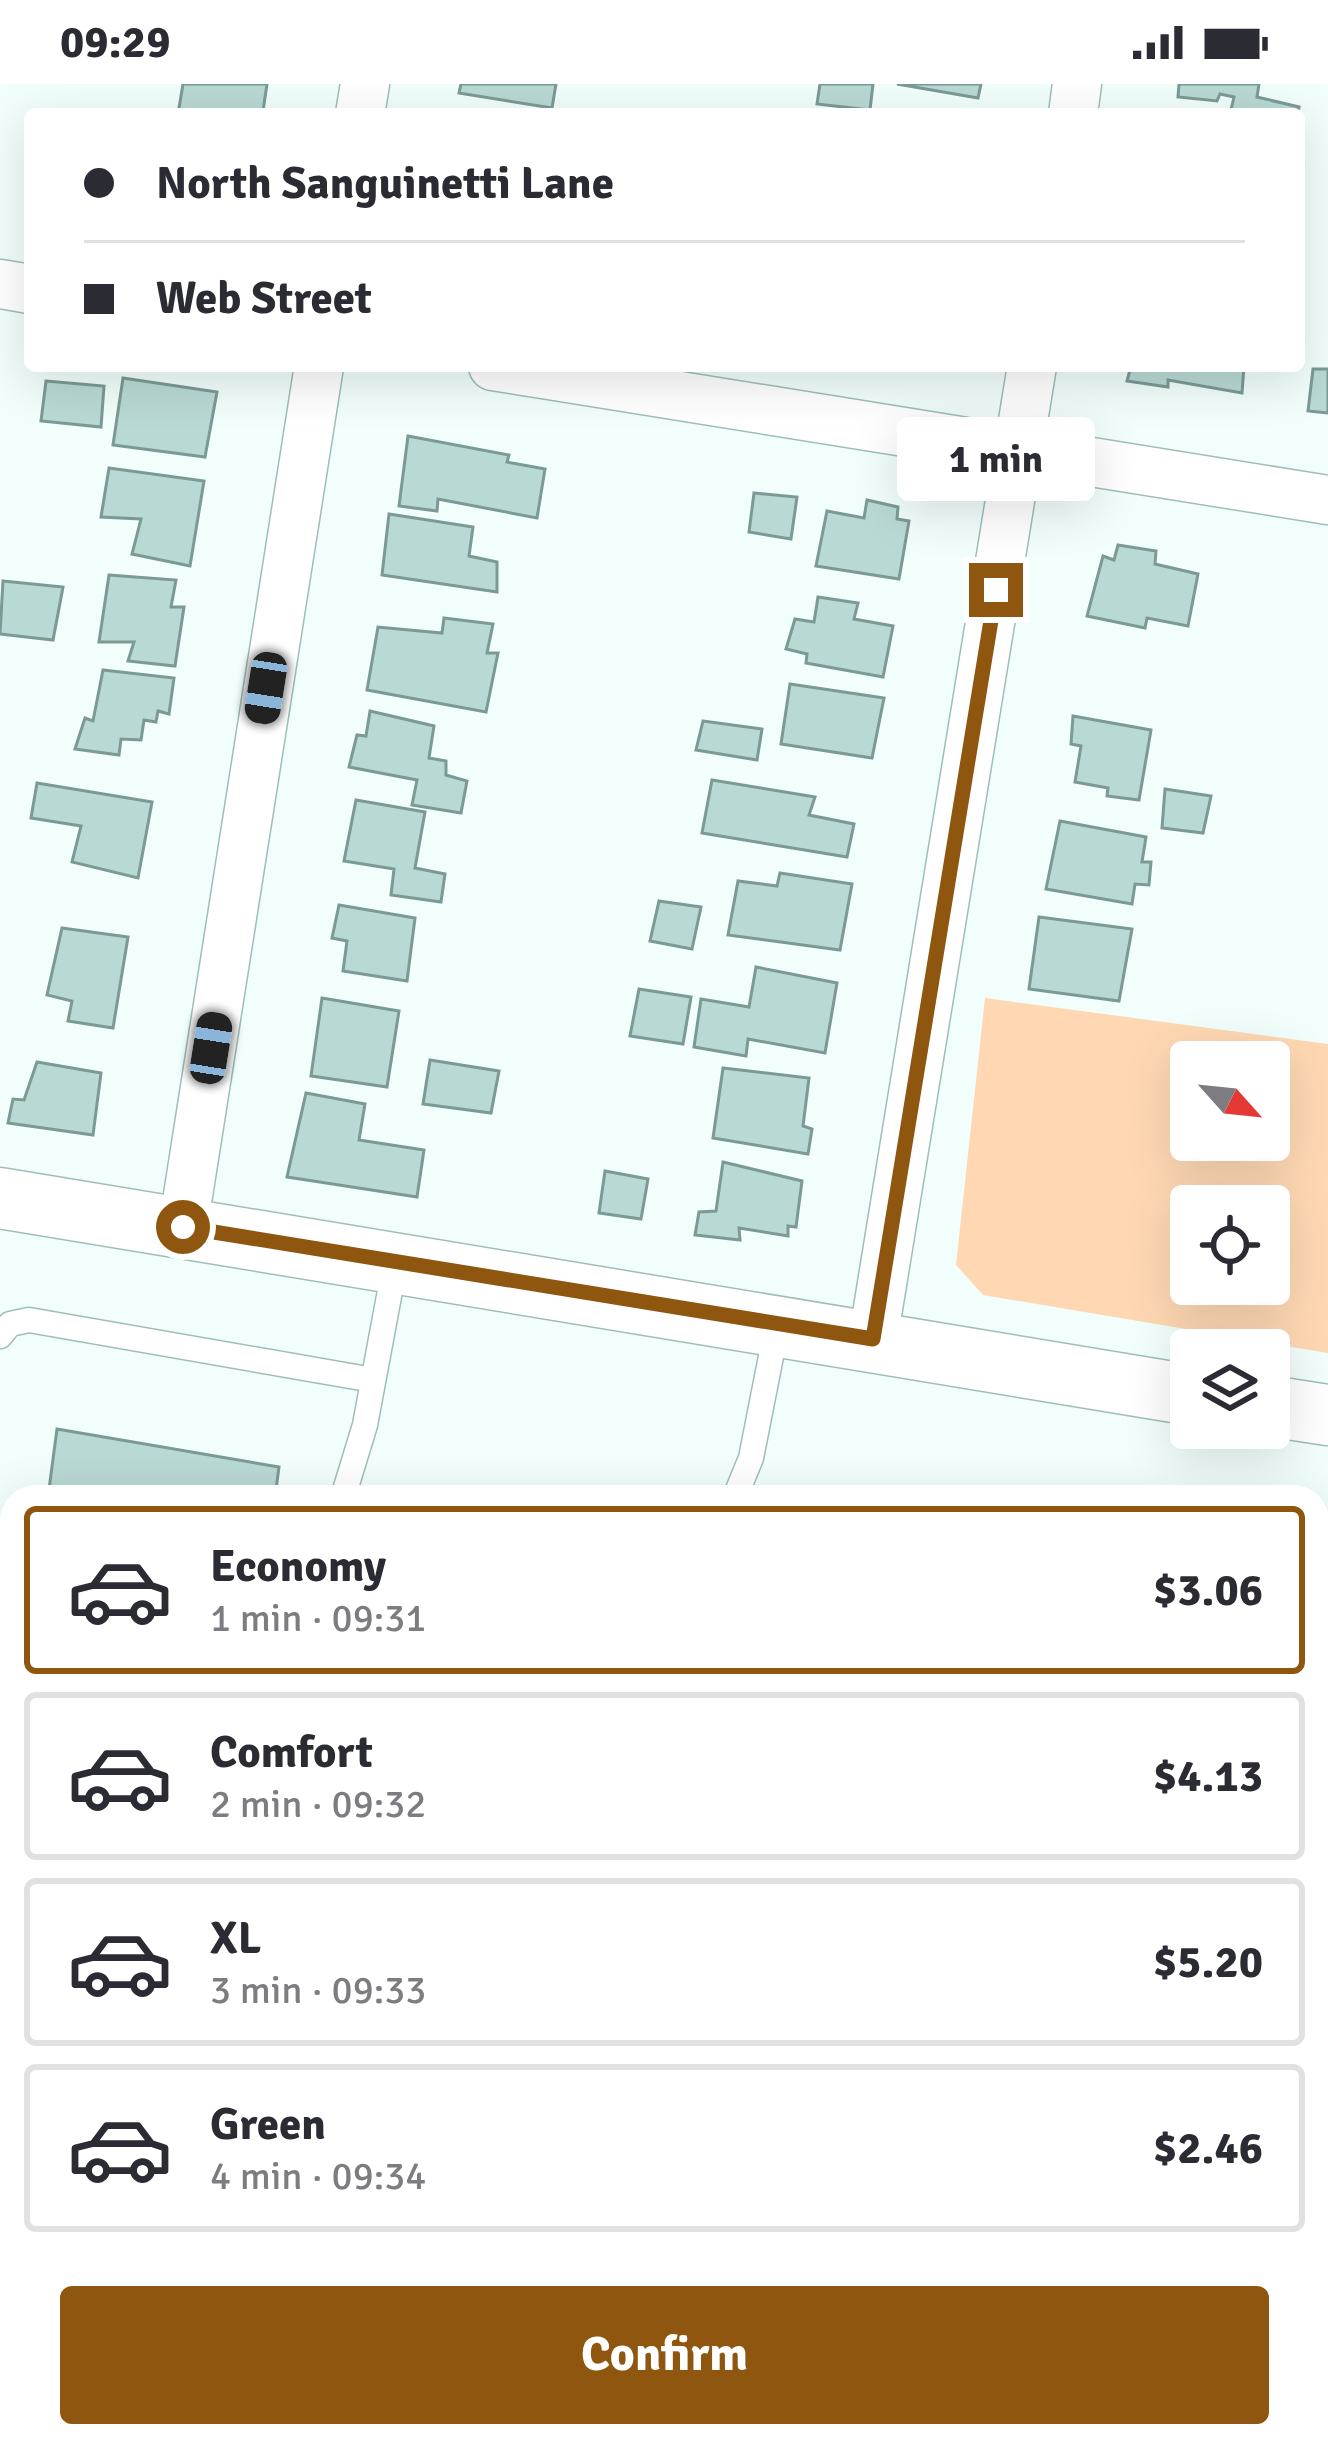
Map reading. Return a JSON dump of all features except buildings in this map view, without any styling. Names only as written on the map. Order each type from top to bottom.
[{"type":"street","points":[[183,1227],[318,372]]},
{"type":"street","points":[[531,372],[1328,500]]},
{"type":"street","points":[[873,1339],[1031,372]]},
{"type":"street","points":[[0,1198],[1170,1391]]},
{"type":"street","points":[[1290,1409],[1328,1415]]},
{"type":"lane","points":[[346,1485],[396,1262]]},
{"type":"lane","points":[[0,1336],[10,1324],[29,1319],[373,1380]]},
{"type":"lane","points":[[740,1485],[751,1458],[777,1324]]},
{"type":"shaded area","points":[[985,998],[1328,1044],[1328,1353],[1290,1347],[1290,1329],[1185,1329],[983,1295],[956,1265]]},
{"type":"route","points":[[183,1227],[873,1339],[996,590]]}]
